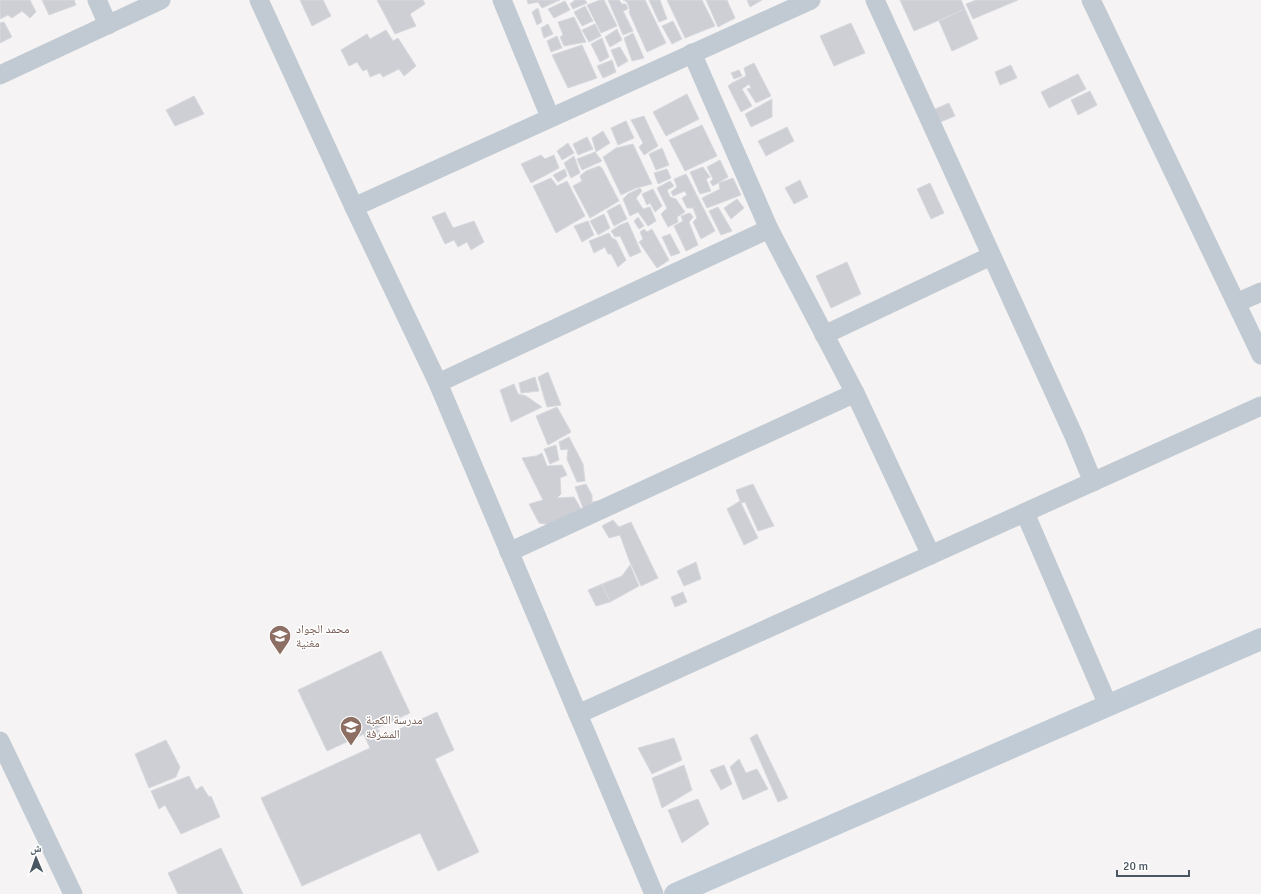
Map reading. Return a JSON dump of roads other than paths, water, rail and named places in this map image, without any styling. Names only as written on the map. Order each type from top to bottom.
[{"type":"street","points":[[97,0],[108,25]]},
{"type":"street","points":[[0,75],[161,0]]},
{"type":"street","points":[[259,0],[354,207],[438,383],[654,894]]},
{"type":"street","points":[[502,0],[550,117]]},
{"type":"street","points":[[354,207],[811,0]]},
{"type":"street","points":[[875,0],[1074,436],[1093,482]]},
{"type":"street","points":[[1092,0],[1261,355]]},
{"type":"street","points":[[692,53],[769,230],[855,393],[931,555]]},
{"type":"street","points":[[438,383],[769,230]]},
{"type":"street","points":[[824,335],[991,256]]},
{"type":"street","points":[[1236,304],[1261,292]]},
{"type":"street","points":[[510,552],[855,393]]},
{"type":"street","points":[[578,714],[1261,406]]},
{"type":"street","points":[[1025,513],[1108,705]]},
{"type":"street","points":[[675,894],[1261,638]]},
{"type":"street","points":[[0,741],[73,894]]},
{"type":"place","name":"محمد الجواد مغنية","points":[[280,656]]},
{"type":"place","name":"مدرسة الكعبة المشرفة","points":[[351,746]]}]
